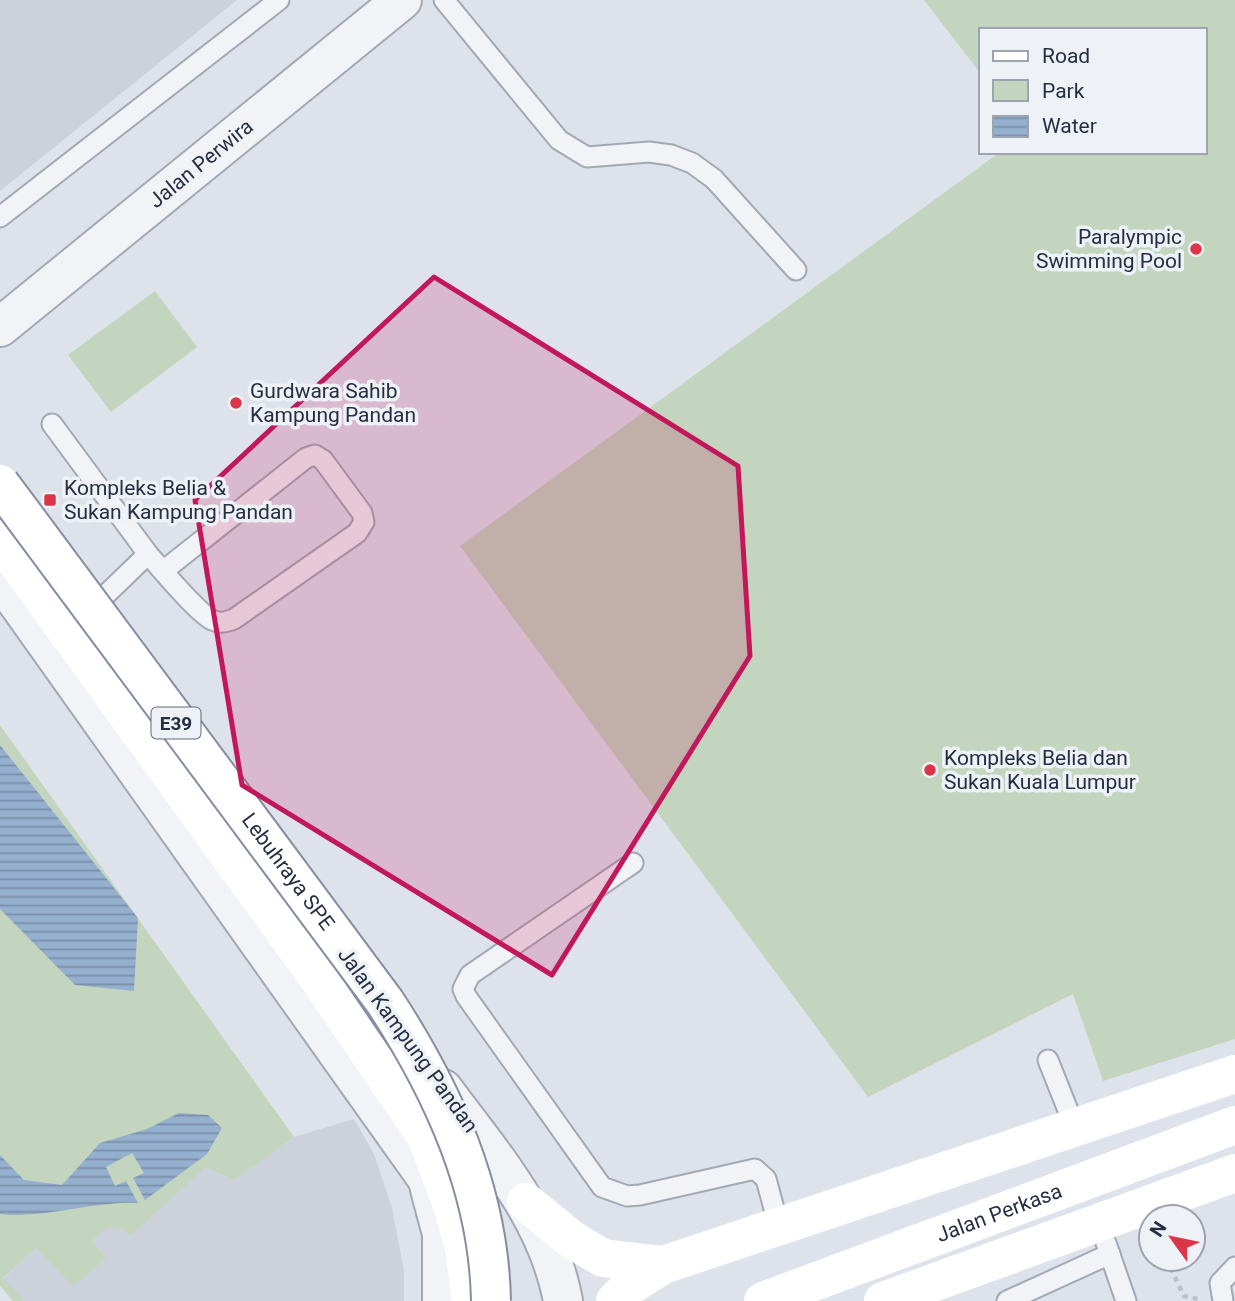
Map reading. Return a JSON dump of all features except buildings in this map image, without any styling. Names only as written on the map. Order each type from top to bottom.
[{"type":"main road","name":"Lebuhraya SPE","points":[[0,484],[385,1002],[414,1046],[444,1105],[475,1191],[486,1243],[491,1301]]},
{"type":"main road","name":"Lebuhraya SPE","points":[[0,540],[319,979],[427,1138],[454,1210],[464,1248],[471,1301]]},
{"type":"main road","points":[[615,1301],[630,1286],[663,1265],[1235,1074]]},
{"type":"main road","name":"Jalan Perkasa","points":[[763,1301],[1235,1125]]},
{"type":"main road","name":"Jalan Perkasa","points":[[883,1301],[1105,1239],[1235,1173]]},
{"type":"main road","points":[[526,1202],[571,1239],[603,1258],[663,1265]]},
{"type":"street","name":"Jalan Perwira","points":[[0,327],[402,0]]},
{"type":"street","name":"Jalan Kampung Pandan","points":[[0,489],[92,608],[526,1202],[555,1265],[563,1301]]},
{"type":"street","points":[[0,578],[426,1177],[449,1244],[456,1301]]},
{"type":"street","points":[[426,1177],[442,1234],[442,1301]]},
{"type":"lane","points":[[0,217],[279,0]]},
{"type":"lane","points":[[444,0],[559,140],[572,150],[587,157],[649,152],[671,155],[692,163],[714,179],[796,270]]},
{"type":"lane","points":[[52,424],[148,554],[163,571],[212,620],[224,623],[234,619],[357,533],[364,522],[362,513],[323,460],[315,455],[306,457],[163,571]]},
{"type":"lane","points":[[92,608],[148,554]]},
{"type":"lane","points":[[633,863],[470,975],[463,989],[602,1187],[626,1196],[640,1195],[755,1169],[766,1179],[779,1227]]},
{"type":"lane","points":[[1048,1060],[1075,1128]]},
{"type":"lane","points":[[1006,1301],[1105,1239],[1126,1301]]},
{"type":"lane","points":[[1223,1301],[1220,1283],[1235,1267]]},
{"type":"path","points":[[1173,1273],[1184,1296],[1206,1301]]},
{"type":"highlighted area","points":[[434,277],[738,466],[750,656],[552,975],[242,785],[195,500]]},
{"type":"shaded area","points":[[0,0],[237,0],[0,191]]},
{"type":"shaded area","points":[[354,1119],[374,1154],[392,1208],[404,1271],[404,1301],[25,1301],[3,1279],[36,1247],[73,1287],[105,1258],[92,1241],[107,1227],[121,1228],[205,1168],[235,1180],[294,1137]]},
{"type":"green space","name":"Kompleks Belia dan Sukan Kuala Lumpur","points":[[924,0],[1235,0],[1235,1039],[1103,1081],[1073,994],[868,1097],[460,546],[997,154],[1207,154],[1207,28],[979,28],[979,71]]},
{"type":"green space","points":[[155,291],[197,347],[111,412],[68,355]]},
{"type":"green space","points":[[0,725],[294,1137],[235,1180],[205,1168],[130,1236],[121,1228],[107,1228],[92,1241],[106,1258],[73,1287],[36,1248],[3,1278],[25,1301],[13,1301],[0,1286]]},
{"type":"water","points":[[0,745],[138,918],[134,991],[75,985],[0,909]]},
{"type":"water","points":[[179,1113],[208,1115],[222,1128],[207,1154],[145,1200],[133,1178],[144,1173],[132,1153],[106,1167],[115,1186],[126,1181],[138,1203],[34,1214],[0,1214],[0,1155],[24,1180],[62,1185],[100,1143],[147,1129]]},
{"type":"place","name":"Paralympic Swimming Pool","points":[[1196,249]]},
{"type":"place","name":"Gurdwara Sahib Kampung Pandan","points":[[236,403]]},
{"type":"place","name":"Kompleks Belia & Sukan Kampung Pandan","points":[[50,500]]},
{"type":"place","name":"Kompleks Belia dan Sukan Kuala Lumpur","points":[[930,770]]}]
